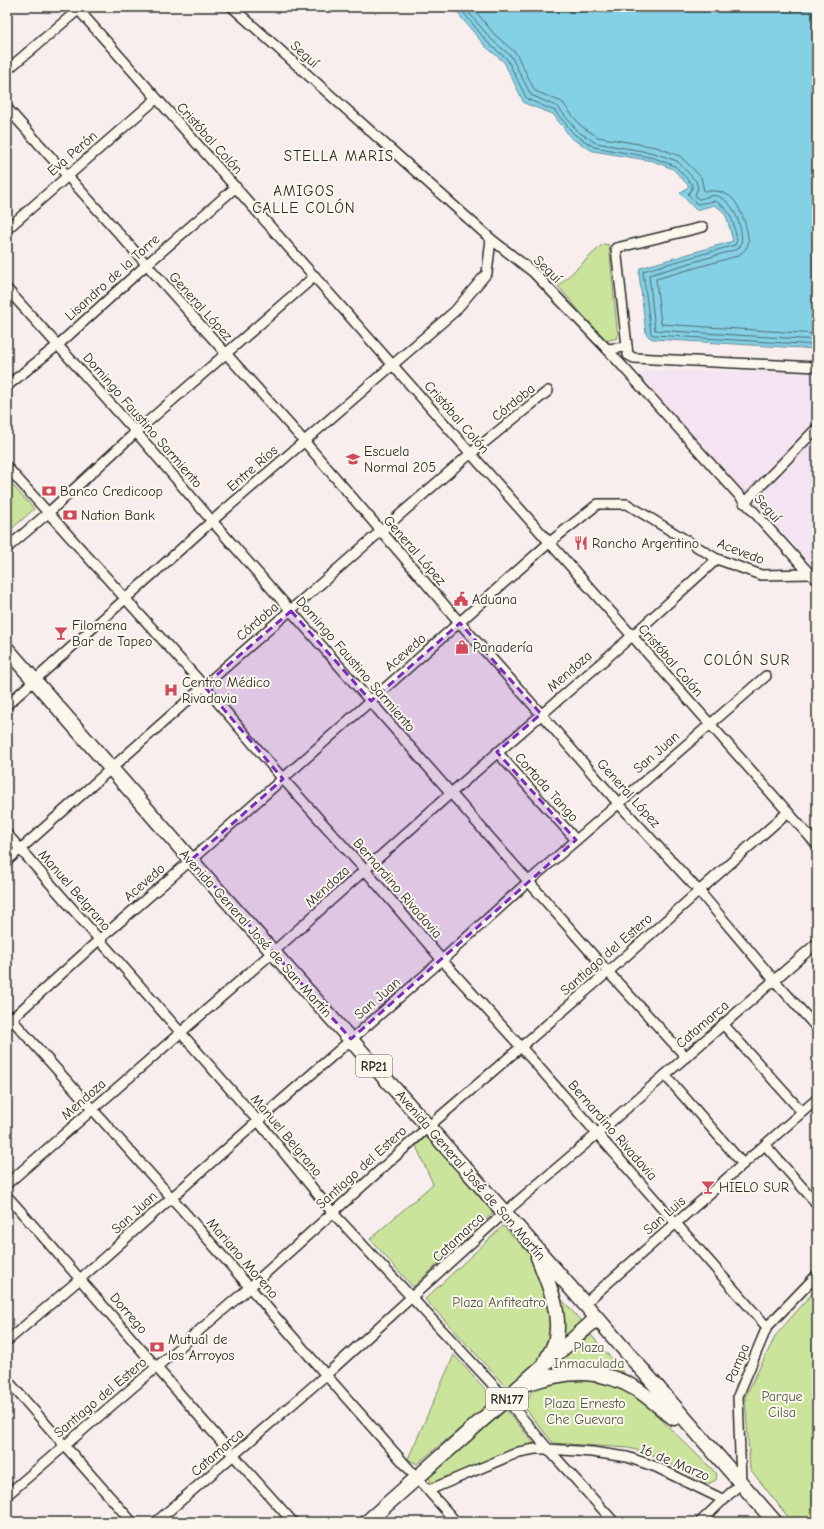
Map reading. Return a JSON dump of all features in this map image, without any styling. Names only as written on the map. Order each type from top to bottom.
[{"type":"main road","name":"Avenida General José de San Martín","points":[[7,649],[191,860],[428,1126],[774,1522]]},
{"type":"main road","points":[[535,1248],[550,1287],[557,1311],[556,1339],[542,1367]]},
{"type":"main road","name":"RN177","points":[[367,1522],[507,1400],[596,1319]]},
{"type":"main road","points":[[523,1384],[552,1376],[576,1372],[599,1374],[637,1390],[700,1438]]},
{"type":"street","name":"Seguí","points":[[232,7],[491,240],[533,272],[607,349],[744,503],[814,577]]},
{"type":"street","points":[[7,70],[77,8]]},
{"type":"street","name":"Cristóbal Colón","points":[[77,8],[817,845]]},
{"type":"street","name":"Eva Perón","points":[[7,229],[156,98]]},
{"type":"street","name":"General López","points":[[7,108],[304,442],[618,804],[699,891],[774,980],[817,1028]]},
{"type":"street","name":"Lisandro de la Torre","points":[[7,386],[58,345],[146,265],[236,187]]},
{"type":"street","points":[[703,227],[616,248],[628,355],[634,358],[817,367]]},
{"type":"street","name":"Entre Ríos","points":[[7,705],[212,522],[392,364],[455,311],[487,273],[491,240]]},
{"type":"street","points":[[7,548],[48,513],[136,432],[315,276]]},
{"type":"street","name":"Domingo Faustino Sarmiento","points":[[7,289],[136,432],[212,522],[608,972],[686,1057]]},
{"type":"street","points":[[607,349],[627,347]]},
{"type":"street","name":"Córdoba","points":[[7,861],[381,531],[470,454],[548,391]]},
{"type":"street","points":[[744,503],[817,428]]},
{"type":"street","name":"Bernardino Rivadavia","points":[[7,467],[204,686],[282,779],[365,870],[442,960],[521,1047],[767,1328]]},
{"type":"street","name":"Acevedo","points":[[9,1019],[460,623],[550,542],[598,504],[627,504],[717,559],[761,575],[814,577]]},
{"type":"street","name":"Mendoza","points":[[7,1184],[273,952],[497,752],[632,636],[717,559]]},
{"type":"street","name":"San Juan","points":[[7,1341],[172,1198],[258,1120],[442,960],[529,881],[766,676]]},
{"type":"street","name":"Cortada Tango","points":[[497,752],[576,840]]},
{"type":"street","name":"Santiago del Estero","points":[[7,1495],[250,1287],[428,1126],[608,972],[788,812]]},
{"type":"street","name":"Manuel Belgrano","points":[[7,834],[258,1120],[332,1212],[507,1400],[548,1449],[614,1522]]},
{"type":"street","name":"Catamarca","points":[[156,1522],[326,1375],[504,1213],[817,943]]},
{"type":"street","name":"Mariano Moreno","points":[[9,1019],[93,1109],[456,1522]]},
{"type":"street","points":[[723,1024],[802,1112]]},
{"type":"street","points":[[665,1075],[743,1164]]},
{"type":"street","name":"San Luis","points":[[584,1304],[817,1099]]},
{"type":"street","points":[[765,1145],[817,1204]]},
{"type":"street","name":"Dorrego","points":[[7,1196],[293,1522]]},
{"type":"street","name":"Pampa","points":[[741,1483],[738,1396],[767,1328],[817,1275]]},
{"type":"street","points":[[7,1380],[132,1522]]},
{"type":"street","name":"16 de Marzo","points":[[428,1490],[519,1452],[535,1449],[548,1449],[592,1452],[627,1457],[656,1467],[724,1500]]},
{"type":"street","points":[[700,1522],[741,1483]]},
{"type":"highlighted area","points":[[291,611],[371,701],[460,623],[541,714],[497,752],[576,840],[351,1039],[191,860],[283,779],[204,686]]},
{"type":"shaded area","points":[[646,371],[817,371],[817,570],[638,377]]},
{"type":"green space","points":[[603,244],[609,245],[618,338],[605,341],[558,286]]},
{"type":"green space","points":[[7,479],[34,509],[7,533]]},
{"type":"green space","points":[[427,1136],[493,1213],[413,1287],[370,1239],[433,1184],[416,1146]]},
{"type":"green space","name":"Plaza Anfiteatro","points":[[503,1226],[541,1266],[556,1339],[534,1366],[507,1388],[425,1299]]},
{"type":"green space","name":"Parque Cilsa","points":[[817,1288],[817,1522],[792,1522],[750,1469],[745,1397],[776,1335]]},
{"type":"green space","points":[[556,1293],[582,1322],[556,1345]]},
{"type":"green space","name":"Plaza Inmaculada","points":[[591,1335],[634,1384],[546,1373]]},
{"type":"green space","points":[[454,1355],[495,1400],[417,1464],[408,1459]]},
{"type":"green space","name":"Plaza Ernesto Che Guevara","points":[[574,1377],[609,1382],[639,1398],[717,1474],[716,1480],[708,1484],[649,1453],[628,1448],[553,1443],[524,1407],[532,1390],[543,1384]]},
{"type":"green space","points":[[506,1410],[534,1443],[432,1485],[429,1477]]},
{"type":"water","points":[[454,7],[817,7],[817,349],[653,339],[649,337],[646,333],[639,274],[640,268],[733,241],[727,218],[722,210],[714,205],[696,210],[680,193],[689,186],[673,169],[653,161],[593,151],[571,138],[553,114],[524,103],[504,62],[485,46]]},
{"type":"place","name":"Escuela Normal 205","points":[[353,459]]},
{"type":"place","name":"Banco Credicoop","points":[[49,491]]},
{"type":"place","name":"Nation Bank","points":[[70,515]]},
{"type":"place","name":"Rancho Argentino","points":[[581,543]]},
{"type":"place","name":"Aduana","points":[[461,599]]},
{"type":"place","name":"Filomena Bar de Tapeo","points":[[61,633]]},
{"type":"place","name":"Panadería","points":[[462,647]]},
{"type":"place","name":"Centro Médico Rivadavia","points":[[171,690]]},
{"type":"place","name":"HIELO SUR","points":[[708,1187]]},
{"type":"place","name":"Mutual de los Arroyos","points":[[157,1347]]},
{"type":"district","name":"STELLA MARIS","points":[[339,156]]},
{"type":"district","name":"AMIGOS CALLE COLÓN","points":[[304,200]]},
{"type":"district","name":"COLÓN SUR","points":[[747,660]]}]
